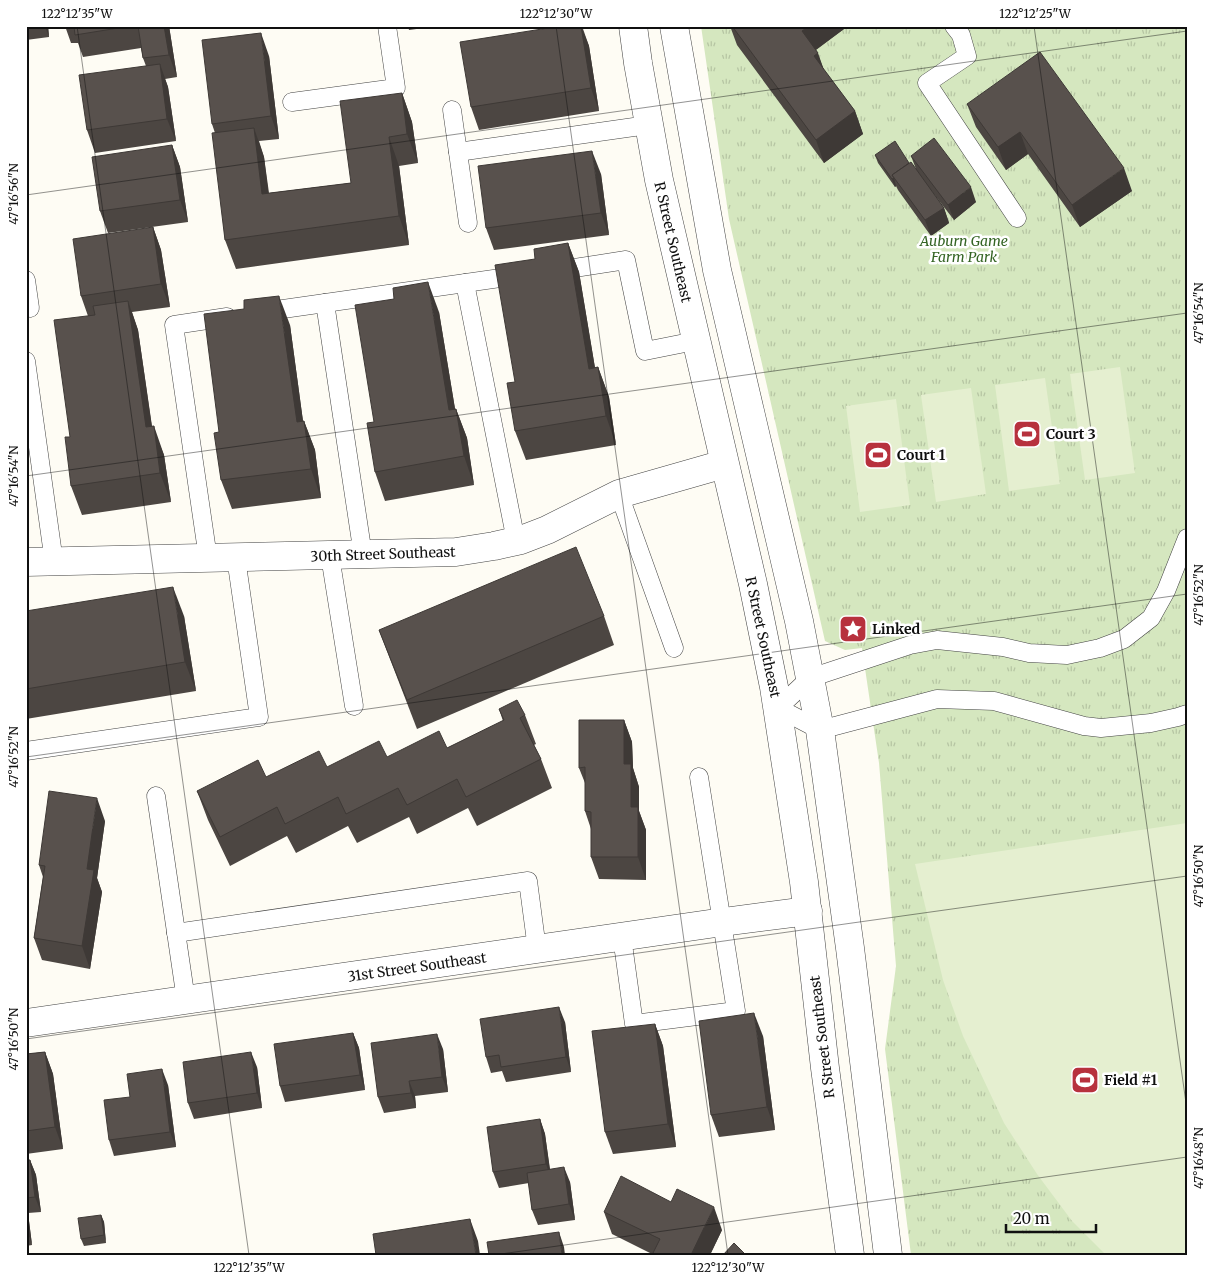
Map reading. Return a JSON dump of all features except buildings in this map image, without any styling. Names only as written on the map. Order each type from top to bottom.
[{"type":"street","name":"R Street Southeast","points":[[633,26],[648,126],[659,180],[753,584],[778,708],[808,911],[825,1068],[850,1255]]},
{"type":"street","points":[[674,26],[717,270],[786,564],[820,730],[850,948],[888,1255]]},
{"type":"street","name":"30th Street Southeast","points":[[26,562],[456,552],[516,541],[547,530],[619,494],[724,464]]},
{"type":"street","name":"31st Street Southeast","points":[[26,1023],[808,911]]},
{"type":"lane","points":[[292,102],[396,88],[387,26]]},
{"type":"lane","points":[[954,26],[961,35],[967,56],[927,83],[1017,218]]},
{"type":"lane","points":[[452,110],[468,223]]},
{"type":"lane","points":[[458,152],[648,126]]},
{"type":"lane","points":[[208,558],[174,325],[626,260],[645,351],[695,341]]},
{"type":"lane","points":[[26,280],[30,308]]},
{"type":"lane","points":[[465,283],[516,541]]},
{"type":"lane","points":[[325,303],[364,555]]},
{"type":"lane","points":[[26,361],[54,562]]},
{"type":"lane","points":[[619,494],[674,648]]},
{"type":"lane","points":[[1187,538],[1182,562],[1151,618],[1124,639],[1100,648],[1068,655],[1029,653],[1003,647],[937,640],[910,646],[810,678],[778,708],[820,730],[937,699],[994,701],[1062,721],[1102,728],[1151,723],[1187,714]]},
{"type":"lane","points":[[330,556],[354,706]]},
{"type":"lane","points":[[26,751],[259,717],[236,558]]},
{"type":"lane","points":[[622,937],[634,1024],[736,1011],[699,777]]},
{"type":"lane","points":[[156,796],[186,1000]]},
{"type":"lane","points":[[176,932],[528,881],[537,949]]},
{"type":"green space","name":"Auburn Game Farm Park","points":[[701,26],[1187,26],[1187,1255],[911,1255],[885,1049],[896,966],[879,763],[862,648],[845,650],[825,641],[729,219]]},
{"type":"green space","points":[[1120,367],[1135,473],[1085,480],[1070,374]]},
{"type":"green space","name":"Court 3","points":[[1045,378],[1060,484],[1009,491],[995,385]]},
{"type":"green space","points":[[971,388],[986,494],[936,502],[921,395]]},
{"type":"green space","name":"Court 1","points":[[896,399],[910,505],[860,512],[846,406]]},
{"type":"green space","name":"Field #1","points":[[1187,823],[1187,1255],[1106,1255],[1072,1221],[1037,1174],[1004,1123],[963,1036],[943,980],[915,864]]},
{"type":"place","name":"Court 3","points":[[1027,434]]},
{"type":"place","name":"Court 1","points":[[878,455]]},
{"type":"place","name":"Linked","points":[[853,629]]},
{"type":"place","name":"Field #1","points":[[1085,1080]]}]
